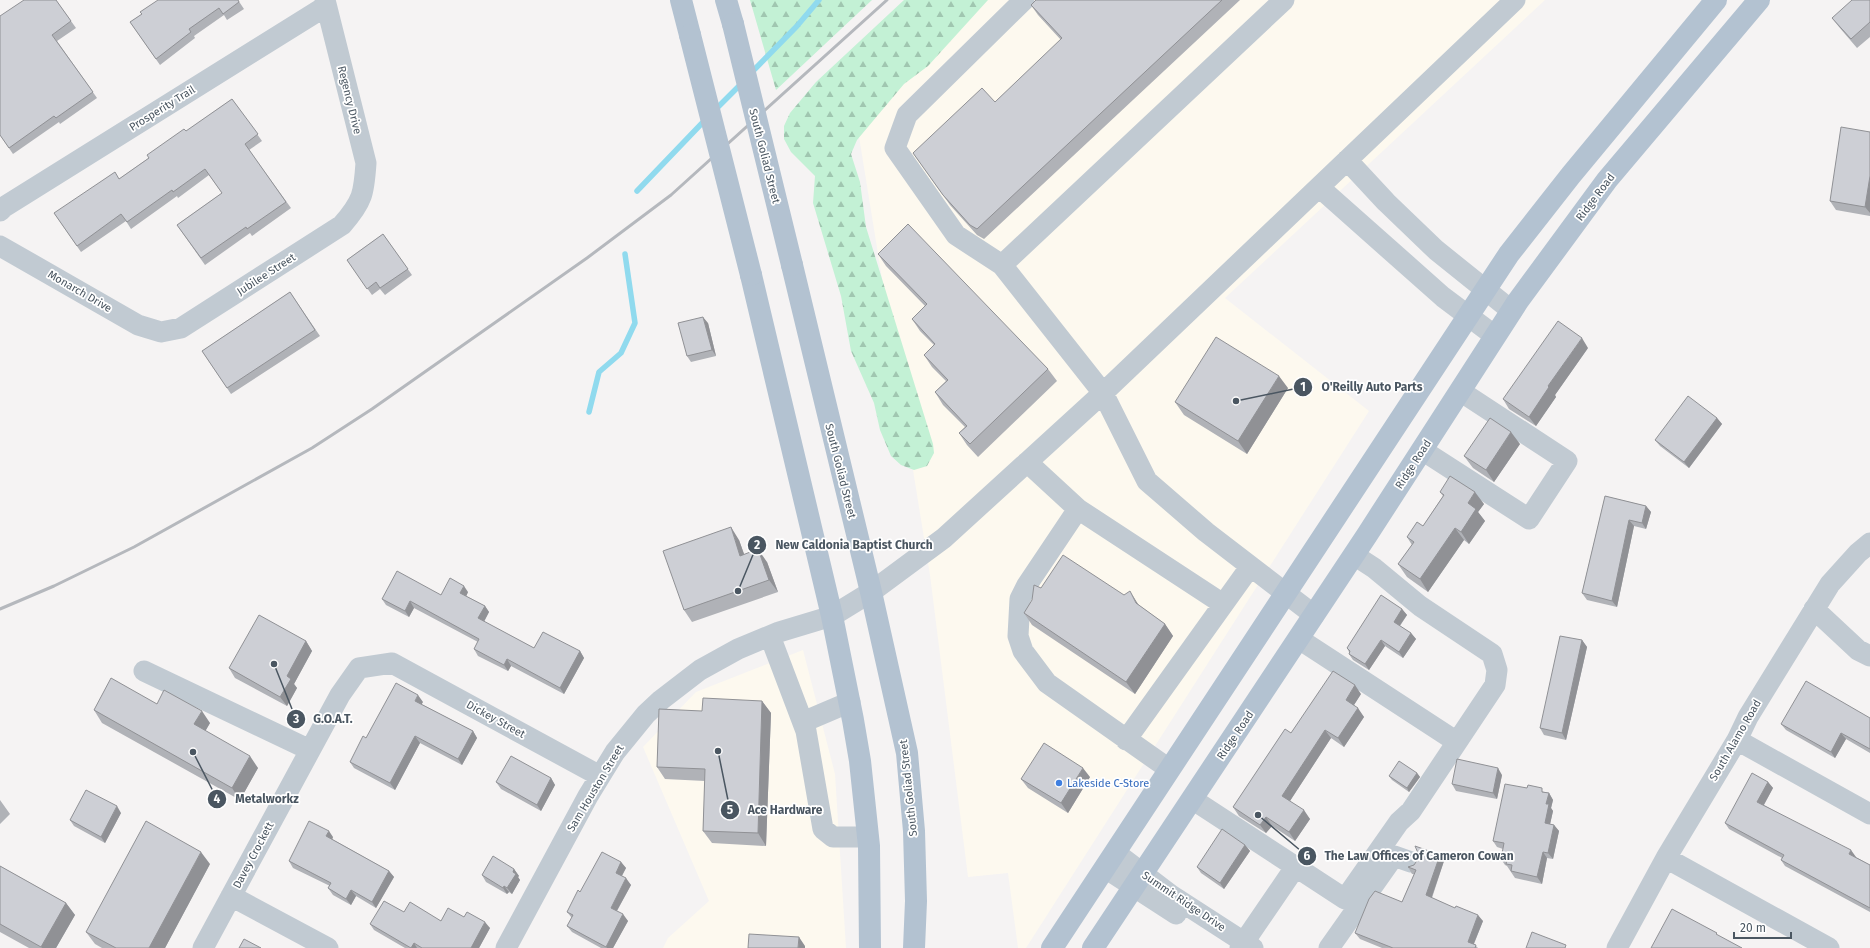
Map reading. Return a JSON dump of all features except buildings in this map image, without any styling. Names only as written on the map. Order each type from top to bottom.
[{"type":"main road","points":[[680,0],[751,275],[832,616],[850,702],[860,761],[868,837],[870,948]]},
{"type":"main road","name":"South Goliad Street","points":[[726,0],[792,265],[907,753],[914,831],[916,901],[914,948]]},
{"type":"main road","points":[[1052,948],[1508,254],[1571,175],[1716,0]]},
{"type":"main road","name":"Ridge Road","points":[[1093,948],[1354,555],[1512,311],[1607,180],[1759,0]]},
{"type":"street","points":[[1024,0],[907,115],[895,148],[956,235],[1002,265],[1103,393],[1146,481],[1285,595],[1314,615]]},
{"type":"street","points":[[1002,265],[1284,0]]},
{"type":"street","name":"Sam Houston Street","points":[[506,948],[600,776],[615,752],[638,724],[677,686],[700,670],[738,649],[770,636],[832,616],[870,592],[944,538],[1103,393],[1515,0]]},
{"type":"street","name":"Regency Drive","points":[[326,3],[366,163],[364,190],[360,200]]},
{"type":"street","name":"Prosperity Trail","points":[[0,211],[4,207],[262,45],[326,3]]},
{"type":"street","points":[[1348,160],[1386,202],[1436,250],[1512,311]]},
{"type":"street","points":[[1319,187],[1437,292],[1496,336]]},
{"type":"street","name":"Jubilee Street","points":[[161,332],[181,328],[342,225],[355,210],[360,200]]},
{"type":"street","name":"Monarch Drive","points":[[0,246],[138,325],[161,332]]},
{"type":"street","points":[[1422,450],[1529,519],[1567,461],[1460,391]]},
{"type":"street","points":[[1027,462],[1078,509],[1223,604]]},
{"type":"street","points":[[1078,509],[1027,585],[1020,599],[1018,636],[1023,651],[1047,683],[1169,769]]},
{"type":"street","name":"South Alamo Road","points":[[1617,948],[1666,858],[1748,717],[1814,609],[1830,584],[1858,553],[1870,543]]},
{"type":"street","points":[[1192,799],[1345,899],[1400,822],[1411,811],[1495,685],[1497,670],[1492,654],[1420,606],[1374,568],[1354,555]]},
{"type":"street","points":[[1126,740],[1250,567]]},
{"type":"street","points":[[1814,609],[1858,650],[1870,656]]},
{"type":"street","points":[[770,636],[806,731],[822,829],[833,837],[868,837]]},
{"type":"street","points":[[1299,638],[1457,742]]},
{"type":"street","name":"Dickey Street","points":[[392,663],[600,776]]},
{"type":"street","name":"Davey Crockett","points":[[202,948],[340,695],[359,668],[392,663]]},
{"type":"street","points":[[144,671],[310,750]]},
{"type":"street","points":[[803,722],[850,702]]},
{"type":"street","points":[[1736,740],[1870,814]]},
{"type":"street","points":[[1329,948],[1394,856],[1411,862]]},
{"type":"street","points":[[1666,858],[1829,948]]},
{"type":"street","name":"Summit Ridge Drive","points":[[1111,860],[1138,880],[1241,946]]},
{"type":"street","points":[[1241,946],[1296,866]]},
{"type":"street","points":[[231,896],[328,948]]},
{"type":"shaded area","points":[[979,0],[1545,0],[1225,298],[1369,411],[1026,948],[1018,948],[1008,873],[968,877],[930,575],[856,118]]},
{"type":"shaded area","points":[[803,650],[835,774],[846,948],[663,948],[668,938],[709,901],[643,747],[696,692]]},
{"type":"green space","points":[[750,0],[872,0],[776,90]]},
{"type":"green space","points":[[904,0],[988,0],[928,66],[904,84],[857,140],[851,154],[860,182],[866,227],[933,444],[934,453],[927,466],[914,470],[901,465],[891,456],[880,430],[874,403],[851,351],[841,296],[813,203],[815,176],[791,152],[784,139],[784,126],[790,113],[816,82]]},
{"type":"waterway","points":[[750,74],[797,26],[819,0]]},
{"type":"waterway","points":[[715,110],[743,82]]},
{"type":"waterway","points":[[637,191],[706,119]]},
{"type":"waterway","points":[[589,412],[599,372],[621,353],[635,323],[625,254]]},
{"type":"railway","points":[[0,609],[54,586],[134,547],[312,448],[372,409],[587,258],[671,195],[887,0]]},
{"type":"place","name":"O'Reilly Auto Parts","points":[[1236,401]]},
{"type":"place","name":"New Caldonia Baptist Church","points":[[738,591]]},
{"type":"place","name":"G.O.A.T.","points":[[274,664]]},
{"type":"place","name":"Ace Hardware","points":[[718,751]]},
{"type":"place","name":"Metalworkz","points":[[193,752]]},
{"type":"place","name":"Lakeside C-Store","points":[[1059,783]]},
{"type":"place","name":"The Law Offices of Cameron Cowan","points":[[1258,815]]}]
